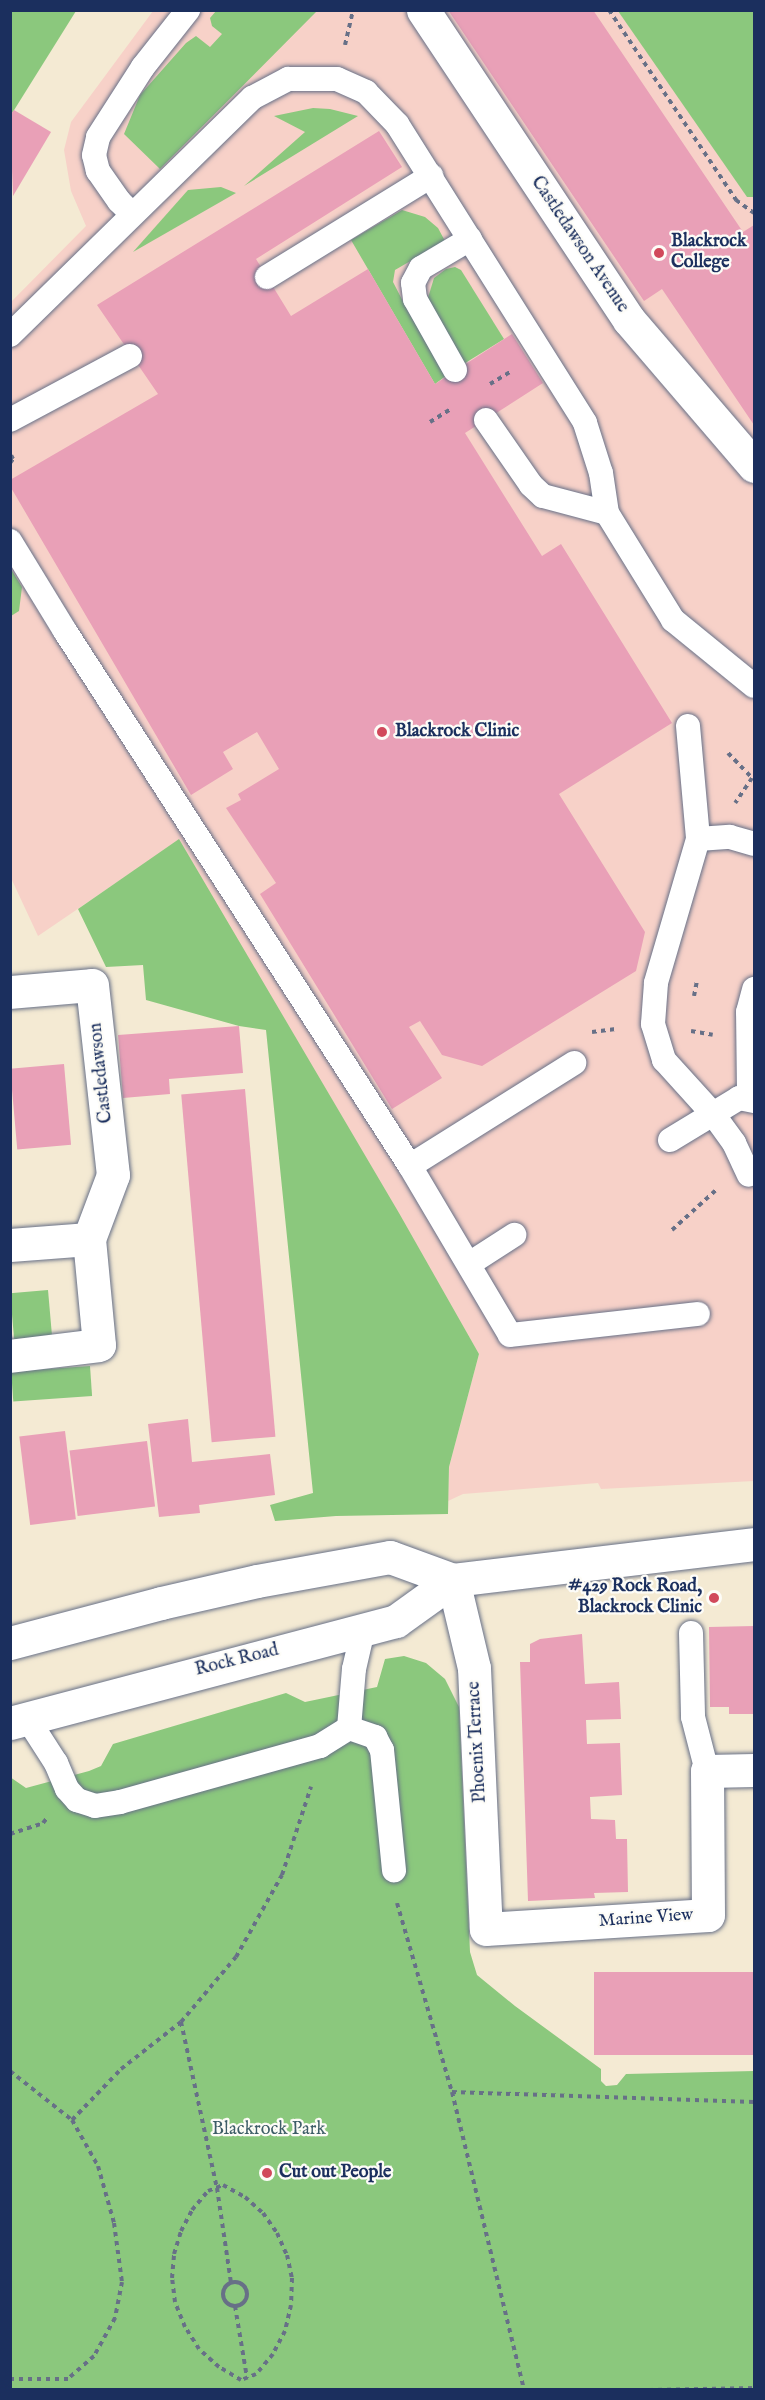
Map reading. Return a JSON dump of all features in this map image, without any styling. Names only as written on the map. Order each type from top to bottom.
[{"type":"street","name":"Castledawson Avenue","points":[[423,10],[629,320],[754,466]]},
{"type":"street","name":"Castledawson","points":[[10,992],[93,985],[113,1175],[89,1239],[99,1345],[10,1356]]},
{"type":"street","points":[[10,1245],[89,1239]]},
{"type":"street","name":"Rock Road","points":[[10,1643],[247,1583],[390,1557],[453,1580],[754,1544]]},
{"type":"street","name":"Rock Road","points":[[19,1720],[396,1621],[453,1580]]},
{"type":"street","name":"Phoenix Terrace","points":[[453,1580],[474,1668],[485,1906]]},
{"type":"street","points":[[707,1771],[754,1770]]},
{"type":"street","name":"Marine View","points":[[485,1906],[486,1929],[708,1915],[707,1771]]},
{"type":"lane","points":[[132,214],[119,201],[98,171],[94,155],[98,137],[143,67],[188,10]]},
{"type":"lane","points":[[10,336],[252,98],[288,79],[337,79],[366,92],[398,124],[585,423],[601,473],[608,513],[674,620],[754,686]]},
{"type":"lane","points":[[267,277],[431,176]]},
{"type":"lane","points":[[455,370],[415,299],[412,283],[422,268],[470,239]]},
{"type":"lane","points":[[10,420],[130,356]]},
{"type":"lane","points":[[486,420],[531,484],[543,496],[608,513]]},
{"type":"lane","points":[[10,541],[64,631],[410,1166],[510,1335],[698,1314]]},
{"type":"lane","points":[[688,726],[698,839],[656,983],[652,1024],[664,1060],[713,1114],[734,1143],[749,1175]]},
{"type":"lane","points":[[698,839],[730,837],[754,844]]},
{"type":"lane","points":[[670,1140],[749,1094],[748,1012],[754,989]]},
{"type":"lane","points":[[410,1166],[574,1063]]},
{"type":"lane","points":[[469,1264],[514,1234]]},
{"type":"lane","points":[[349,1728],[354,1669],[363,1630]]},
{"type":"lane","points":[[691,1633],[693,1717],[707,1771]]},
{"type":"lane","points":[[19,1720],[56,1763],[67,1789],[77,1800],[95,1806],[120,1802],[320,1746],[349,1728]]},
{"type":"lane","points":[[349,1728],[375,1737],[382,1750],[394,1870]]},
{"type":"path","points":[[337,79],[353,10]]},
{"type":"path","points":[[609,10],[736,200],[754,213]]},
{"type":"path","points":[[10,455],[13,459],[10,462]]},
{"type":"path","points":[[724,749],[752,778],[736,800],[730,837]]},
{"type":"path","points":[[691,1007],[699,973]]},
{"type":"path","points":[[574,1063],[591,1032],[652,1024]]},
{"type":"path","points":[[686,1030],[721,1037]]},
{"type":"path","points":[[672,1230],[723,1184]]},
{"type":"path","points":[[72,2120],[121,2069],[181,2022],[236,1957],[282,1875],[311,1787]]},
{"type":"path","points":[[394,1870],[394,1891],[453,2092],[524,2390]]},
{"type":"path","points":[[181,2022],[217,2188],[231,2283]]},
{"type":"path","points":[[10,2071],[72,2120],[98,2166],[114,2223],[122,2282],[115,2319],[93,2356],[68,2379],[10,2379]]},
{"type":"path","points":[[453,2092],[754,2102]]},
{"type":"path","points":[[223,2185],[245,2197],[263,2213],[277,2233],[287,2255],[292,2278],[291,2305],[285,2331],[273,2354],[256,2374],[247,2378],[241,2380],[219,2367],[199,2349],[184,2327],[175,2302],[172,2278],[174,2254],[181,2231],[202,2197],[208,2191],[223,2185]]},
{"type":"path","points":[[231,2283],[225,2288],[223,2296],[227,2303],[236,2306]]},
{"type":"path","points":[[231,2283],[244,2286],[247,2292],[246,2299],[236,2306]]},
{"type":"path","points":[[236,2306],[247,2378]]},
{"type":"path","points":[[649,2390],[754,2388]]},
{"type":"shaded area","name":"Blackrock Clinic","points":[[153,11],[754,11],[754,1481],[601,1489],[598,1483],[463,1494],[448,1501],[449,1467],[479,1354],[179,840],[38,936],[11,878],[11,302],[86,226],[71,191],[64,150],[71,122]]},
{"type":"green space","points":[[11,11],[76,11],[11,115]]},
{"type":"green space","points":[[216,11],[317,11],[160,169],[124,134],[140,95],[186,43],[196,36],[210,47],[222,34],[212,26],[210,18]]},
{"type":"green space","points":[[618,11],[754,11],[754,197],[747,197]]},
{"type":"green space","points":[[313,108],[330,109],[358,116],[244,186],[305,132],[274,116]]},
{"type":"green space","points":[[221,187],[236,193],[133,252],[188,190]]},
{"type":"green space","points":[[402,210],[425,217],[438,228],[445,241],[395,270],[393,282],[447,375],[435,384],[351,240]]},
{"type":"green space","points":[[455,267],[461,270],[504,339],[462,365],[427,301],[434,278],[446,269]]},
{"type":"green space","points":[[11,569],[22,587],[19,611],[11,616]]},
{"type":"green space","points":[[179,839],[399,1213],[479,1354],[449,1467],[448,1514],[336,1516],[275,1521],[270,1505],[313,1493],[266,1030],[239,1026],[146,1000],[143,965],[106,967],[78,909]]},
{"type":"green space","points":[[48,1290],[52,1336],[14,1339],[10,1293]]},
{"type":"green space","points":[[90,1366],[92,1396],[13,1401],[11,1372]]},
{"type":"green space","name":"Blackrock Park","points":[[404,1656],[426,1663],[445,1679],[459,1707],[470,1952],[477,1975],[601,2069],[601,2081],[606,2086],[617,2085],[626,2074],[754,2071],[754,2389],[11,2389],[10,1777],[26,1788],[89,1771],[101,1766],[113,1744],[286,1693],[305,1702],[377,1687],[385,1659]]},
{"type":"building","points":[[448,10],[593,10],[743,232],[754,225],[754,425],[662,289],[644,301]]},
{"type":"building","points":[[14,110],[51,132],[13,196],[10,115]]},
{"type":"building","points":[[379,131],[402,167],[256,259],[291,316],[368,269],[435,384],[512,334],[543,383],[465,433],[542,556],[561,544],[672,723],[559,794],[645,932],[636,971],[482,1066],[442,1055],[420,1021],[409,1027],[442,1078],[392,1109],[260,894],[276,883],[226,808],[241,800],[238,794],[279,769],[257,732],[223,752],[233,769],[191,795],[10,486],[10,480],[158,394],[97,305]]},
{"type":"building","points":[[239,1026],[243,1073],[169,1079],[170,1094],[123,1098],[118,1035]]},
{"type":"building","points":[[64,1064],[71,1145],[17,1149],[10,1069]]},
{"type":"building","points":[[245,1089],[275,1437],[212,1442],[181,1095]]},
{"type":"building","points":[[188,1419],[192,1462],[270,1454],[275,1495],[199,1505],[200,1513],[159,1517],[148,1424]]},
{"type":"building","points":[[65,1431],[76,1519],[30,1525],[19,1437]]},
{"type":"building","points":[[147,1441],[155,1507],[78,1516],[70,1451]]},
{"type":"building","points":[[754,1626],[754,1714],[729,1714],[729,1707],[710,1707],[709,1627]]},
{"type":"building","points":[[582,1634],[585,1684],[619,1682],[621,1719],[586,1720],[587,1744],[620,1743],[622,1795],[590,1797],[591,1819],[615,1820],[616,1839],[627,1839],[628,1892],[594,1893],[595,1898],[528,1901],[520,1662],[530,1662],[530,1644],[540,1639]]},
{"type":"building","points":[[594,1972],[754,1972],[754,2055],[594,2055]]},
{"type":"place","name":"Blackrock College","points":[[659,253]]},
{"type":"place","name":"Blackrock Clinic","points":[[382,732]]},
{"type":"place","name":"#429 Rock Road, Blackrock Clinic","points":[[714,1598]]},
{"type":"place","name":"Cut out People","points":[[267,2173]]}]
